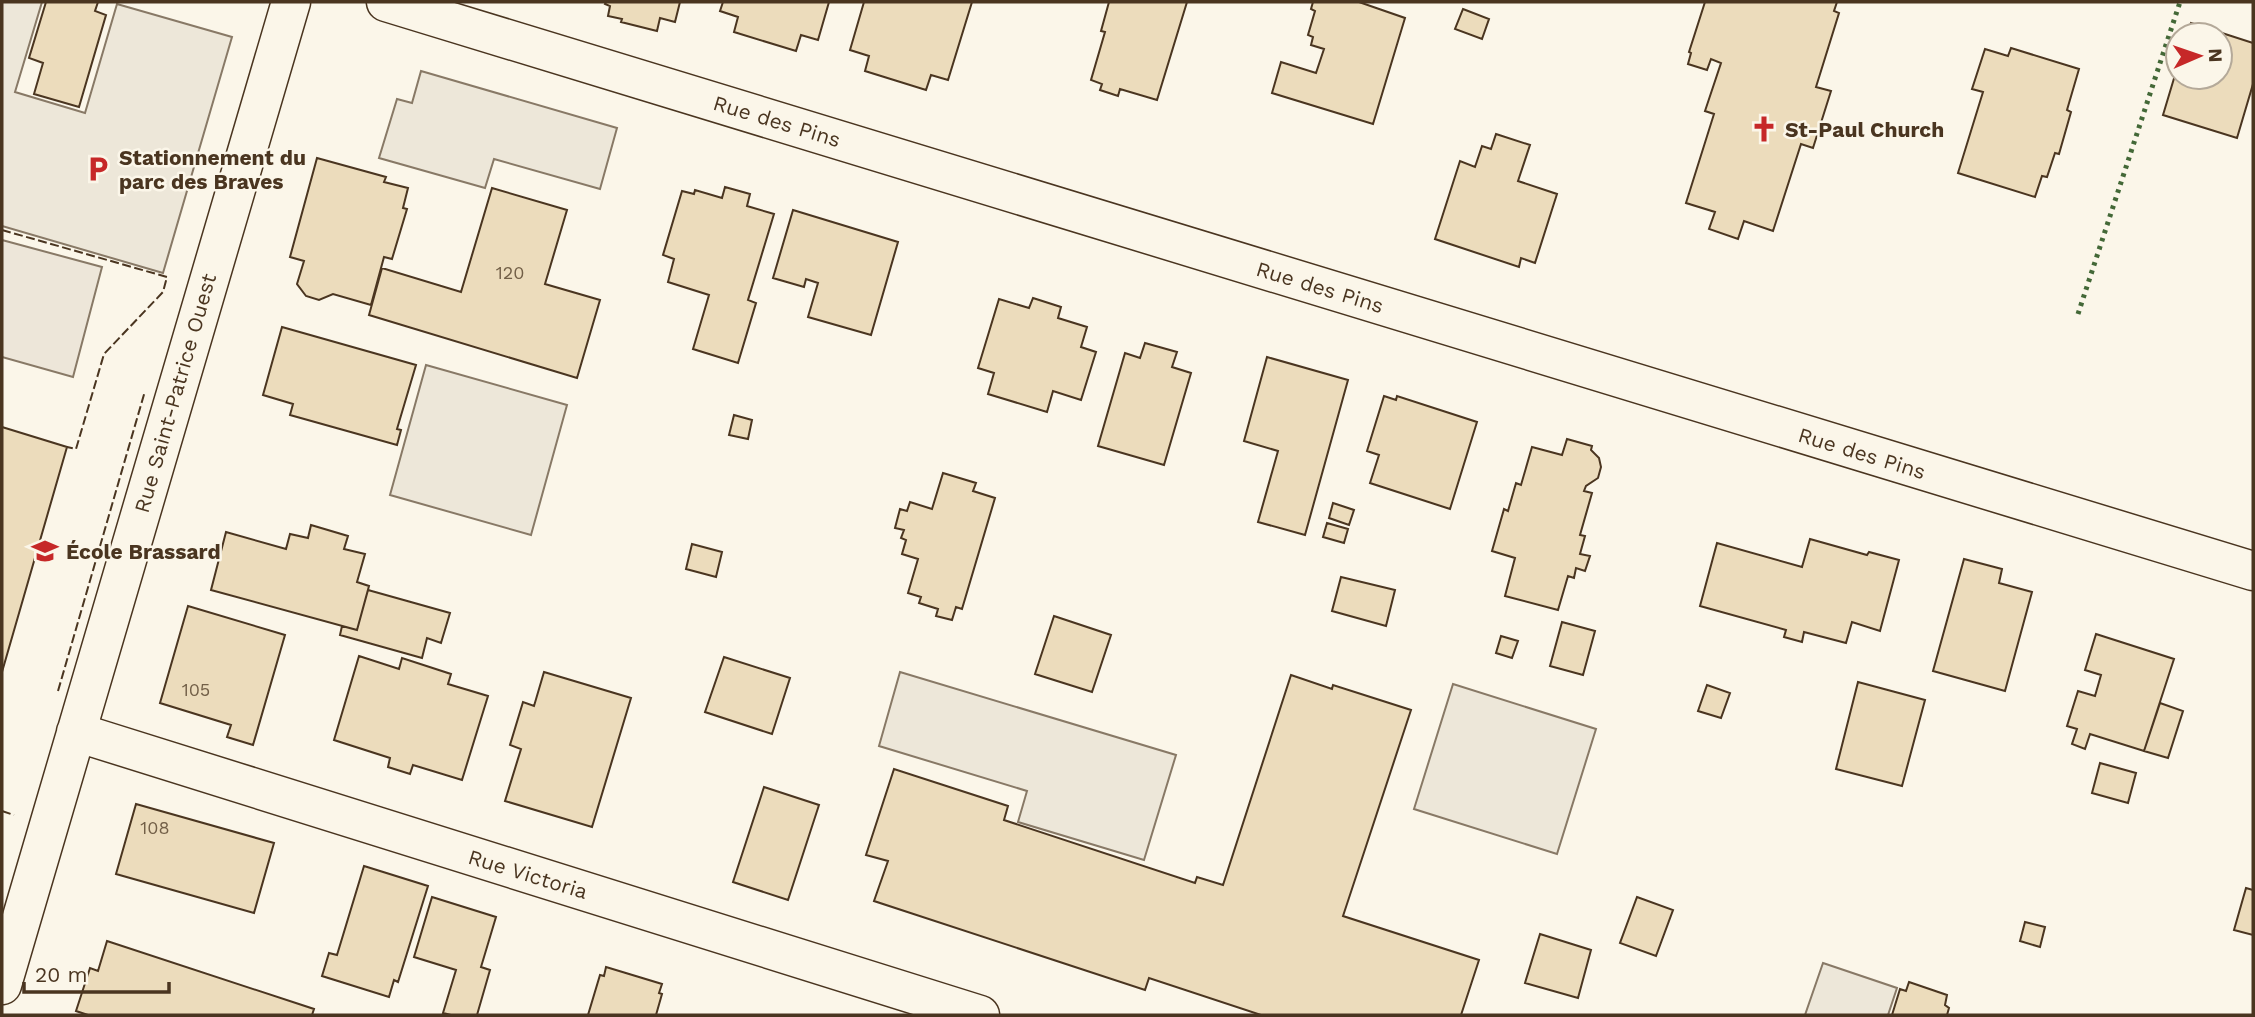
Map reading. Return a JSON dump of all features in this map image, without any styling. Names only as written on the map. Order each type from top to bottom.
[{"type":"street","name":"Rue Saint-Patrice Ouest","points":[[2,985],[290,2]]},
{"type":"street","name":"Rue des Pins","points":[[386,2],[2253,571]]},
{"type":"street","name":"Rue Victoria","points":[[76,733],[980,1015]]},
{"type":"shaded area","name":"Stationnement du parc des Braves","points":[[2,2],[42,2],[15,92],[85,113],[117,4],[232,37],[163,273],[2,226]]},
{"type":"shaded area","points":[[421,71],[617,128],[600,189],[494,159],[485,188],[379,158],[397,99],[412,103]]},
{"type":"shaded area","points":[[2,240],[102,267],[73,377],[2,357]]},
{"type":"shaded area","points":[[426,365],[567,405],[531,535],[390,495]]},
{"type":"shaded area","points":[[900,672],[1176,755],[1144,860],[1018,822],[1027,791],[879,746]]},
{"type":"shaded area","points":[[1453,684],[1596,729],[1557,854],[1414,809]]},
{"type":"shaded area","points":[[1823,963],[1897,988],[1888,1015],[1805,1015]]},
{"type":"building","points":[[46,2],[98,2],[95,11],[106,15],[79,107],[34,94],[43,63],[29,58]]},
{"type":"building","points":[[680,2],[675,22],[660,18],[657,31],[608,16],[610,6],[605,4]]},
{"type":"building","points":[[723,2],[829,2],[818,40],[801,35],[796,51],[734,32],[738,17],[720,11]]},
{"type":"building","points":[[864,2],[972,2],[948,80],[931,75],[926,90],[865,71],[869,56],[850,50]]},
{"type":"building","points":[[1109,2],[1187,2],[1157,100],[1120,89],[1118,96],[1100,90],[1102,84],[1091,80],[1105,32],[1101,31]]},
{"type":"building","points":[[1313,2],[1359,2],[1405,18],[1373,124],[1272,93],[1281,62],[1316,73],[1324,49],[1311,45],[1313,37],[1308,35],[1315,11],[1311,9]]},
{"type":"building","name":"St-Paul Church","points":[[1705,2],[1837,2],[1834,11],[1839,13],[1816,87],[1831,91],[1813,148],[1801,144],[1773,231],[1744,221],[1738,239],[1709,229],[1715,212],[1686,203],[1714,114],[1705,111],[1721,63],[1711,59],[1707,70],[1688,64],[1689,52]]},
{"type":"building","points":[[1463,9],[1489,19],[1482,39],[1455,29]]},
{"type":"building","points":[[2234,37],[2253,43],[2253,84],[2237,138],[2163,115],[2170,91],[2234,91]]},
{"type":"building","points":[[2011,48],[2079,69],[2067,110],[2071,112],[2059,154],[2055,153],[2047,177],[2042,176],[2035,197],[1958,173],[1983,92],[1972,89],[1985,49],[2008,56]]},
{"type":"building","points":[[1496,134],[1530,145],[1518,181],[1557,194],[1535,263],[1521,258],[1519,267],[1435,239],[1460,161],[1475,167],[1482,146],[1491,149]]},
{"type":"building","points":[[317,158],[386,177],[384,182],[408,188],[403,208],[407,209],[392,259],[384,257],[371,305],[333,294],[319,300],[306,296],[297,284],[304,261],[290,257]]},
{"type":"building","points":[[725,187],[750,194],[747,206],[774,214],[748,300],[756,303],[738,363],[693,349],[709,295],[668,282],[674,259],[663,255],[682,191],[694,194],[695,190],[722,198]]},
{"type":"building","points":[[492,188],[567,210],[545,284],[600,300],[577,378],[369,315],[382,268],[461,292]]},
{"type":"building","points":[[793,210],[898,242],[871,335],[808,317],[818,283],[806,279],[804,287],[773,278]]},
{"type":"building","points":[[1033,298],[1061,307],[1058,318],[1087,327],[1081,347],[1096,352],[1081,400],[1053,391],[1047,412],[988,394],[994,373],[978,368],[999,299],[1029,308]]},
{"type":"building","points":[[282,327],[416,365],[397,429],[401,430],[397,445],[290,415],[293,404],[263,395]]},
{"type":"building","points":[[1145,343],[1177,352],[1172,367],[1191,373],[1164,465],[1098,446],[1125,353],[1140,358]]},
{"type":"building","points":[[1267,357],[1348,380],[1305,535],[1258,522],[1278,451],[1244,441]]},
{"type":"building","points":[[1384,396],[1396,400],[1397,396],[1477,422],[1450,509],[1370,483],[1379,455],[1367,451]]},
{"type":"building","points":[[734,415],[752,420],[748,439],[729,435]]},
{"type":"building","points":[[2,427],[67,447],[2,672]]},
{"type":"building","points":[[1567,439],[1592,446],[1591,450],[1599,458],[1601,467],[1598,478],[1586,486],[1584,491],[1592,493],[1580,535],[1585,536],[1580,554],[1590,556],[1585,571],[1576,568],[1574,578],[1568,576],[1558,610],[1505,596],[1515,558],[1492,551],[1504,509],[1508,511],[1516,483],[1521,485],[1532,447],[1562,455]]},
{"type":"building","points":[[943,473],[976,483],[973,491],[995,498],[962,609],[956,607],[952,620],[936,616],[938,609],[919,603],[921,597],[908,593],[918,559],[902,554],[906,540],[901,538],[904,530],[895,528],[900,509],[907,511],[910,502],[932,509]]},
{"type":"building","points":[[1333,503],[1354,510],[1349,525],[1329,518]]},
{"type":"building","points":[[1327,523],[1348,529],[1344,543],[1323,537]]},
{"type":"building","points":[[311,525],[348,536],[344,549],[365,554],[357,582],[369,586],[357,630],[211,590],[226,532],[286,549],[290,534],[308,538]]},
{"type":"building","points":[[1810,539],[1867,555],[1869,552],[1899,560],[1880,631],[1852,622],[1846,643],[1804,632],[1802,642],[1784,637],[1786,630],[1700,606],[1717,543],[1802,567]]},
{"type":"building","points":[[692,544],[722,552],[716,577],[686,569]]},
{"type":"building","points":[[1964,559],[2002,569],[1999,583],[2032,592],[2005,691],[1933,671]]},
{"type":"building","points":[[1341,577],[1395,590],[1386,626],[1332,611]]},
{"type":"building","points":[[368,590],[450,613],[441,643],[427,638],[422,658],[340,635],[342,626],[357,630]]},
{"type":"building","points":[[188,606],[285,635],[253,745],[227,737],[231,725],[160,703]]},
{"type":"building","points":[[1054,616],[1111,635],[1092,692],[1035,674]]},
{"type":"building","points":[[1562,622],[1595,631],[1583,675],[1550,666]]},
{"type":"building","points":[[2096,634],[2174,659],[2144,751],[2090,734],[2085,749],[2072,744],[2077,729],[2067,726],[2078,691],[2095,696],[2101,675],[2085,670]]},
{"type":"building","points":[[1501,636],[1518,641],[1512,658],[1496,653]]},
{"type":"building","points":[[359,656],[399,669],[402,658],[451,674],[448,684],[488,696],[462,780],[413,765],[410,774],[388,767],[390,758],[334,740]]},
{"type":"building","points":[[724,657],[790,678],[772,734],[705,712]]},
{"type":"building","points":[[544,672],[631,698],[592,827],[505,801],[521,749],[510,745],[523,702],[534,706]]},
{"type":"building","points":[[1291,675],[1332,689],[1333,685],[1411,710],[1343,916],[1479,960],[1461,1015],[1261,1015],[1149,978],[1145,990],[874,901],[888,861],[866,855],[894,769],[1008,806],[1004,820],[1195,883],[1197,877],[1223,885]]},
{"type":"building","points":[[1858,682],[1925,700],[1902,786],[1836,769]]},
{"type":"building","points":[[1707,685],[1730,693],[1721,718],[1698,711]]},
{"type":"building","points":[[2160,703],[2183,711],[2168,758],[2144,751]]},
{"type":"building","points":[[2100,763],[2136,773],[2128,803],[2092,793]]},
{"type":"building","points":[[764,787],[819,805],[788,900],[733,882]]},
{"type":"building","points":[[136,804],[274,843],[254,913],[116,874]]},
{"type":"building","points":[[364,866],[428,886],[398,982],[394,980],[389,997],[322,976],[329,953],[337,955]]},
{"type":"building","points":[[2246,888],[2253,890],[2253,935],[2234,930]]},
{"type":"building","points":[[432,897],[496,917],[481,967],[490,970],[477,1015],[443,1013],[456,970],[414,957]]},
{"type":"building","points":[[1637,897],[1673,910],[1656,956],[1620,943]]},
{"type":"building","points":[[2025,922],[2045,927],[2040,947],[2020,941]]},
{"type":"building","points":[[1540,934],[1591,950],[1578,998],[1525,983]]},
{"type":"building","points":[[107,941],[314,1009],[312,1015],[88,1015],[76,1011],[90,968],[98,971]]},
{"type":"building","points":[[606,967],[662,984],[656,1015],[588,1015],[600,975],[604,976]]},
{"type":"building","points":[[1909,982],[1947,995],[1947,1015],[1892,1015],[1900,989],[1906,991]]},
{"type":"hedge","points":[[2078,314],[2180,2]]},
{"type":"fence","points":[[2,230],[167,277],[163,292],[104,354],[76,449],[67,447]]},
{"type":"fence","points":[[58,691],[145,391]]},
{"type":"fence","points":[[2,811],[14,815]]},
{"type":"place","name":"St-Paul Church","points":[[1764,129]]},
{"type":"place","name":"Stationnement du parc des Braves","points":[[98,169]]},
{"type":"place","name":"École Brassard","points":[[45,551]]}]
